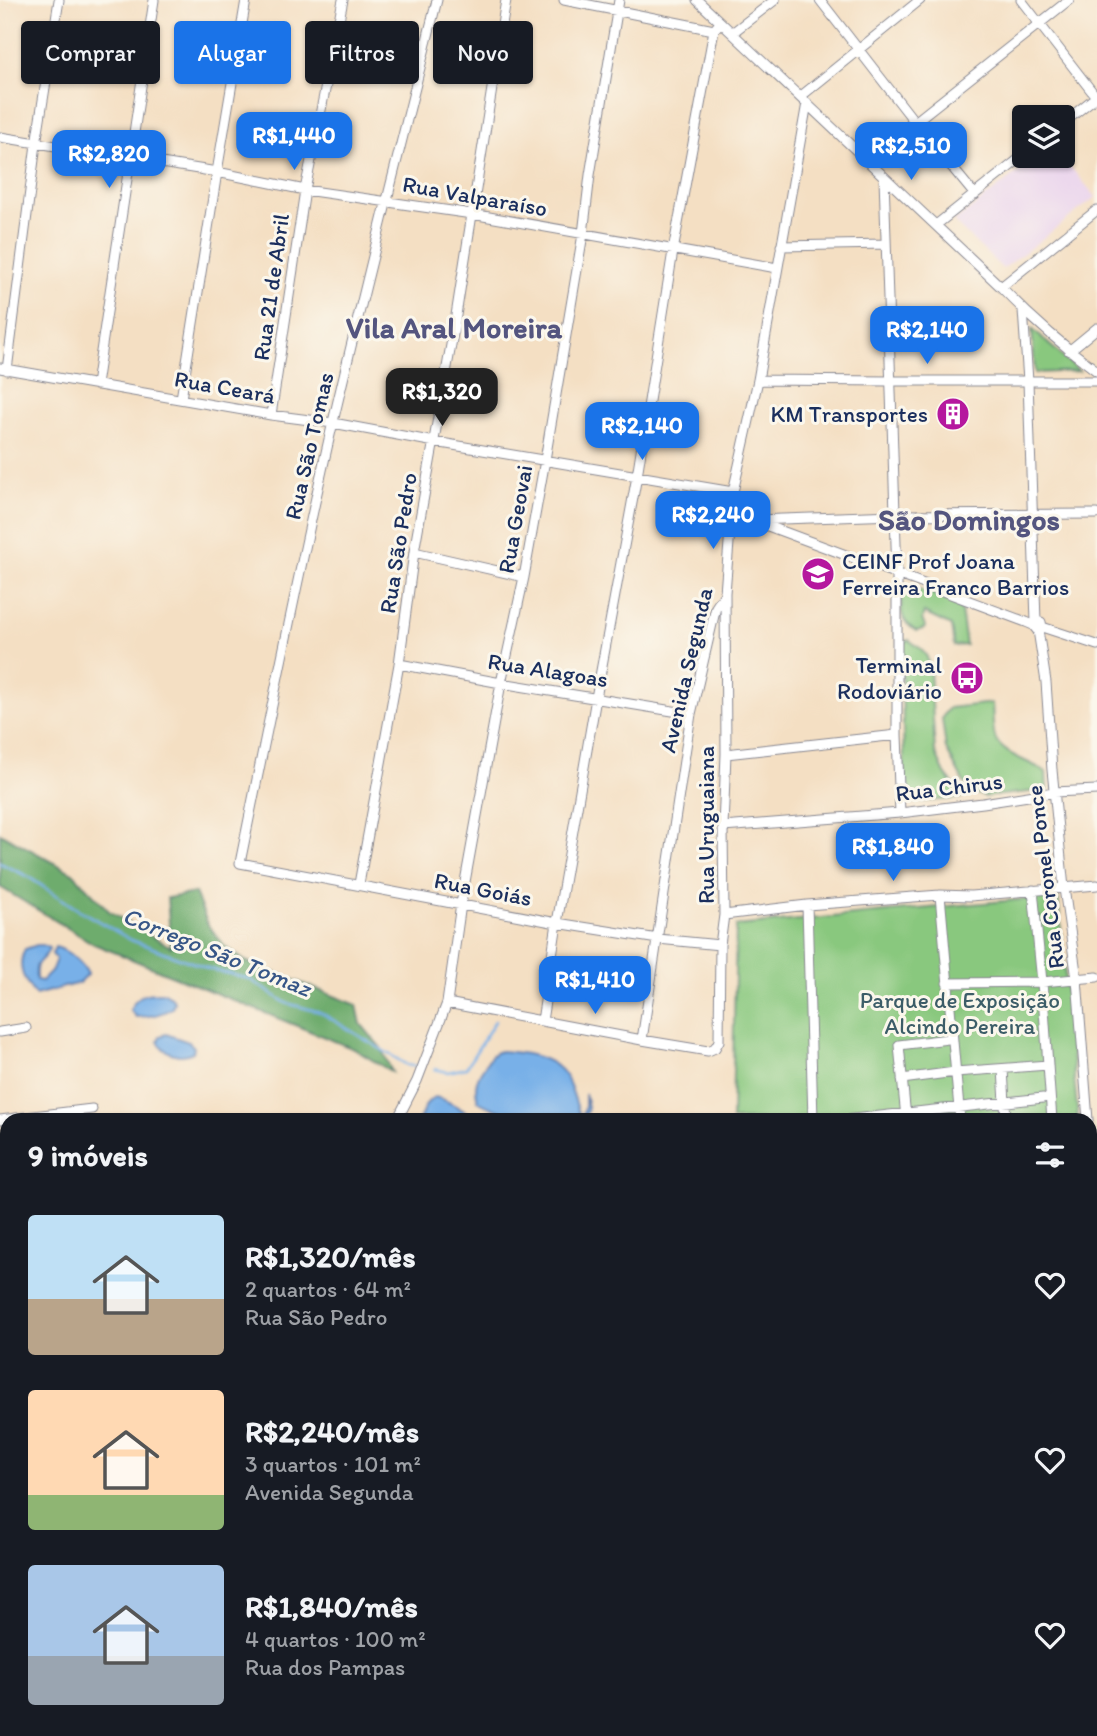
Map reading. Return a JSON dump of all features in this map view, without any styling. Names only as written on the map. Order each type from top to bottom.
[{"type":"street","points":[[4,369],[59,0]]},
{"type":"street","points":[[96,385],[155,0]]},
{"type":"street","points":[[181,399],[246,0]]},
{"type":"street","name":"Rua 21 de Abril","points":[[271,415],[305,190],[343,0]]},
{"type":"street","name":"Rua São Tomas","points":[[240,863],[333,423],[438,0]]},
{"type":"street","name":"Rua São Pedro","points":[[359,884],[399,664],[414,552],[435,442],[506,0]]},
{"type":"street","points":[[564,0],[618,5],[717,26],[732,33],[1023,310],[1069,351],[1097,371]]},
{"type":"street","points":[[542,1021],[596,698],[637,476],[673,251],[717,26],[696,0]]},
{"type":"street","points":[[732,33],[775,0]]},
{"type":"street","points":[[820,0],[975,195]]},
{"type":"street","points":[[804,100],[858,49],[920,0]]},
{"type":"street","points":[[1021,0],[1097,97],[1075,114]]},
{"type":"street","points":[[867,160],[1069,0]]},
{"type":"street","name":"Rua Geovai","points":[[401,1113],[417,1081],[447,1003],[461,904],[500,682],[524,577],[545,460],[618,5]]},
{"type":"street","name":"Avenida Segunda","points":[[642,1040],[691,714],[716,607],[725,593],[733,492],[758,380],[804,100]]},
{"type":"street","name":"Rua Valparaíso","points":[[0,137],[216,172],[305,190],[472,214],[777,268]]},
{"type":"street","points":[[936,225],[1012,165]]},
{"type":"street","points":[[884,177],[897,575],[900,813]]},
{"type":"street","points":[[1001,287],[1097,210]]},
{"type":"street","points":[[781,246],[886,244]]},
{"type":"street","name":"Rua Coronel Ponce","points":[[1023,310],[1037,626],[1046,682],[1064,888],[1077,979],[1087,1113]]},
{"type":"street","points":[[1069,351],[1097,328]]},
{"type":"street","name":"Rua Ceará","points":[[4,369],[733,492]]},
{"type":"street","points":[[758,380],[1097,381]]},
{"type":"street","points":[[732,511],[897,575],[1097,645]]},
{"type":"street","points":[[755,520],[895,515],[1097,514]]},
{"type":"street","points":[[414,552],[524,577]]},
{"type":"street","name":"Rua Uruguaiana","points":[[642,1040],[708,1051],[715,1048],[719,1041],[720,945],[724,915],[725,593]]},
{"type":"street","name":"Rua Alagoas","points":[[399,664],[691,714]]},
{"type":"street","points":[[726,754],[897,734]]},
{"type":"street","name":"Rua Chirus","points":[[723,827],[900,813],[1054,792],[1097,790]]},
{"type":"street","name":"Rua Goiás","points":[[240,863],[557,923],[658,939],[720,945]]},
{"type":"street","points":[[724,915],[807,905],[1097,886]]},
{"type":"street","points":[[1033,890],[1051,1113]]},
{"type":"street","points":[[940,895],[959,1113]]},
{"type":"street","points":[[807,905],[813,1113]]},
{"type":"street","points":[[947,983],[1042,982],[1097,977]]},
{"type":"street","points":[[447,1003],[642,1040]]},
{"type":"street","points":[[0,1032],[26,1028]]},
{"type":"street","points":[[906,1113],[899,1045],[948,1038],[951,1033]]},
{"type":"street","points":[[902,1079],[1048,1065]]},
{"type":"street","points":[[1003,1069],[1006,1113]]},
{"type":"street","points":[[1084,1073],[1097,1072]]},
{"type":"street","points":[[930,1113],[1042,1098]]},
{"type":"street","points":[[54,1113],[92,1108]]},
{"type":"shaded area","points":[[1024,168],[1071,168],[1096,197],[1003,269],[954,222]]},
{"type":"green space","points":[[1032,329],[1079,371],[1035,373]]},
{"type":"green space","points":[[905,584],[960,604],[966,645],[954,646],[951,626],[924,613],[924,629],[916,631],[910,627],[902,612],[901,587]]},
{"type":"green space","points":[[909,640],[927,657],[935,752],[945,774],[962,795],[961,798],[907,803],[905,800],[901,647]]},
{"type":"green space","points":[[992,703],[993,729],[998,743],[1010,753],[1046,772],[1047,790],[984,797],[973,792],[963,781],[946,749],[942,719],[949,708]]},
{"type":"green space","points":[[0,833],[73,873],[109,911],[171,947],[167,898],[195,893],[208,925],[224,946],[245,961],[357,1005],[361,1024],[381,1048],[392,1072],[354,1049],[94,944],[0,887]]},
{"type":"green space","name":"Parque de Exposição Alcindo Pereira","points":[[1058,896],[1077,1113],[732,1113],[736,926]]},
{"type":"water","points":[[37,945],[49,948],[37,965],[36,980],[42,981],[51,972],[56,959],[52,954],[55,947],[74,957],[88,974],[79,983],[35,995],[25,979],[21,962],[25,949]]},
{"type":"water","points":[[165,993],[174,1002],[168,1010],[146,1017],[136,1017],[130,1010],[136,1000],[144,995]]},
{"type":"water","points":[[166,1034],[189,1042],[194,1047],[193,1052],[178,1055],[168,1052],[158,1041],[160,1036]]},
{"type":"water","points":[[500,1051],[527,1054],[551,1062],[569,1083],[579,1113],[505,1113],[478,1101],[476,1083],[494,1054]]},
{"type":"water","points":[[585,1094],[588,1108],[586,1113],[583,1113]]},
{"type":"water","points":[[435,1097],[445,1100],[468,1113],[422,1113]]},
{"type":"waterway","name":"Corrego São Tomaz","points":[[0,863],[27,876],[131,940],[210,969],[249,979],[286,1003],[320,1012],[407,1065],[418,1067]]},
{"type":"waterway","name":"Corrego São Tomaz","points":[[435,1069],[448,1072],[466,1068],[495,1021]]},
{"type":"place","name":"KM Transportes","points":[[953,414]]},
{"type":"place","name":"CEINF Prof Joana Ferreira Franco Barrios","points":[[818,574]]},
{"type":"place","name":"Terminal Rodoviário","points":[[967,678]]},
{"type":"district","name":"Vila Aral Moreira","points":[[454,328]]},
{"type":"district","name":"São Domingos","points":[[969,520]]}]
